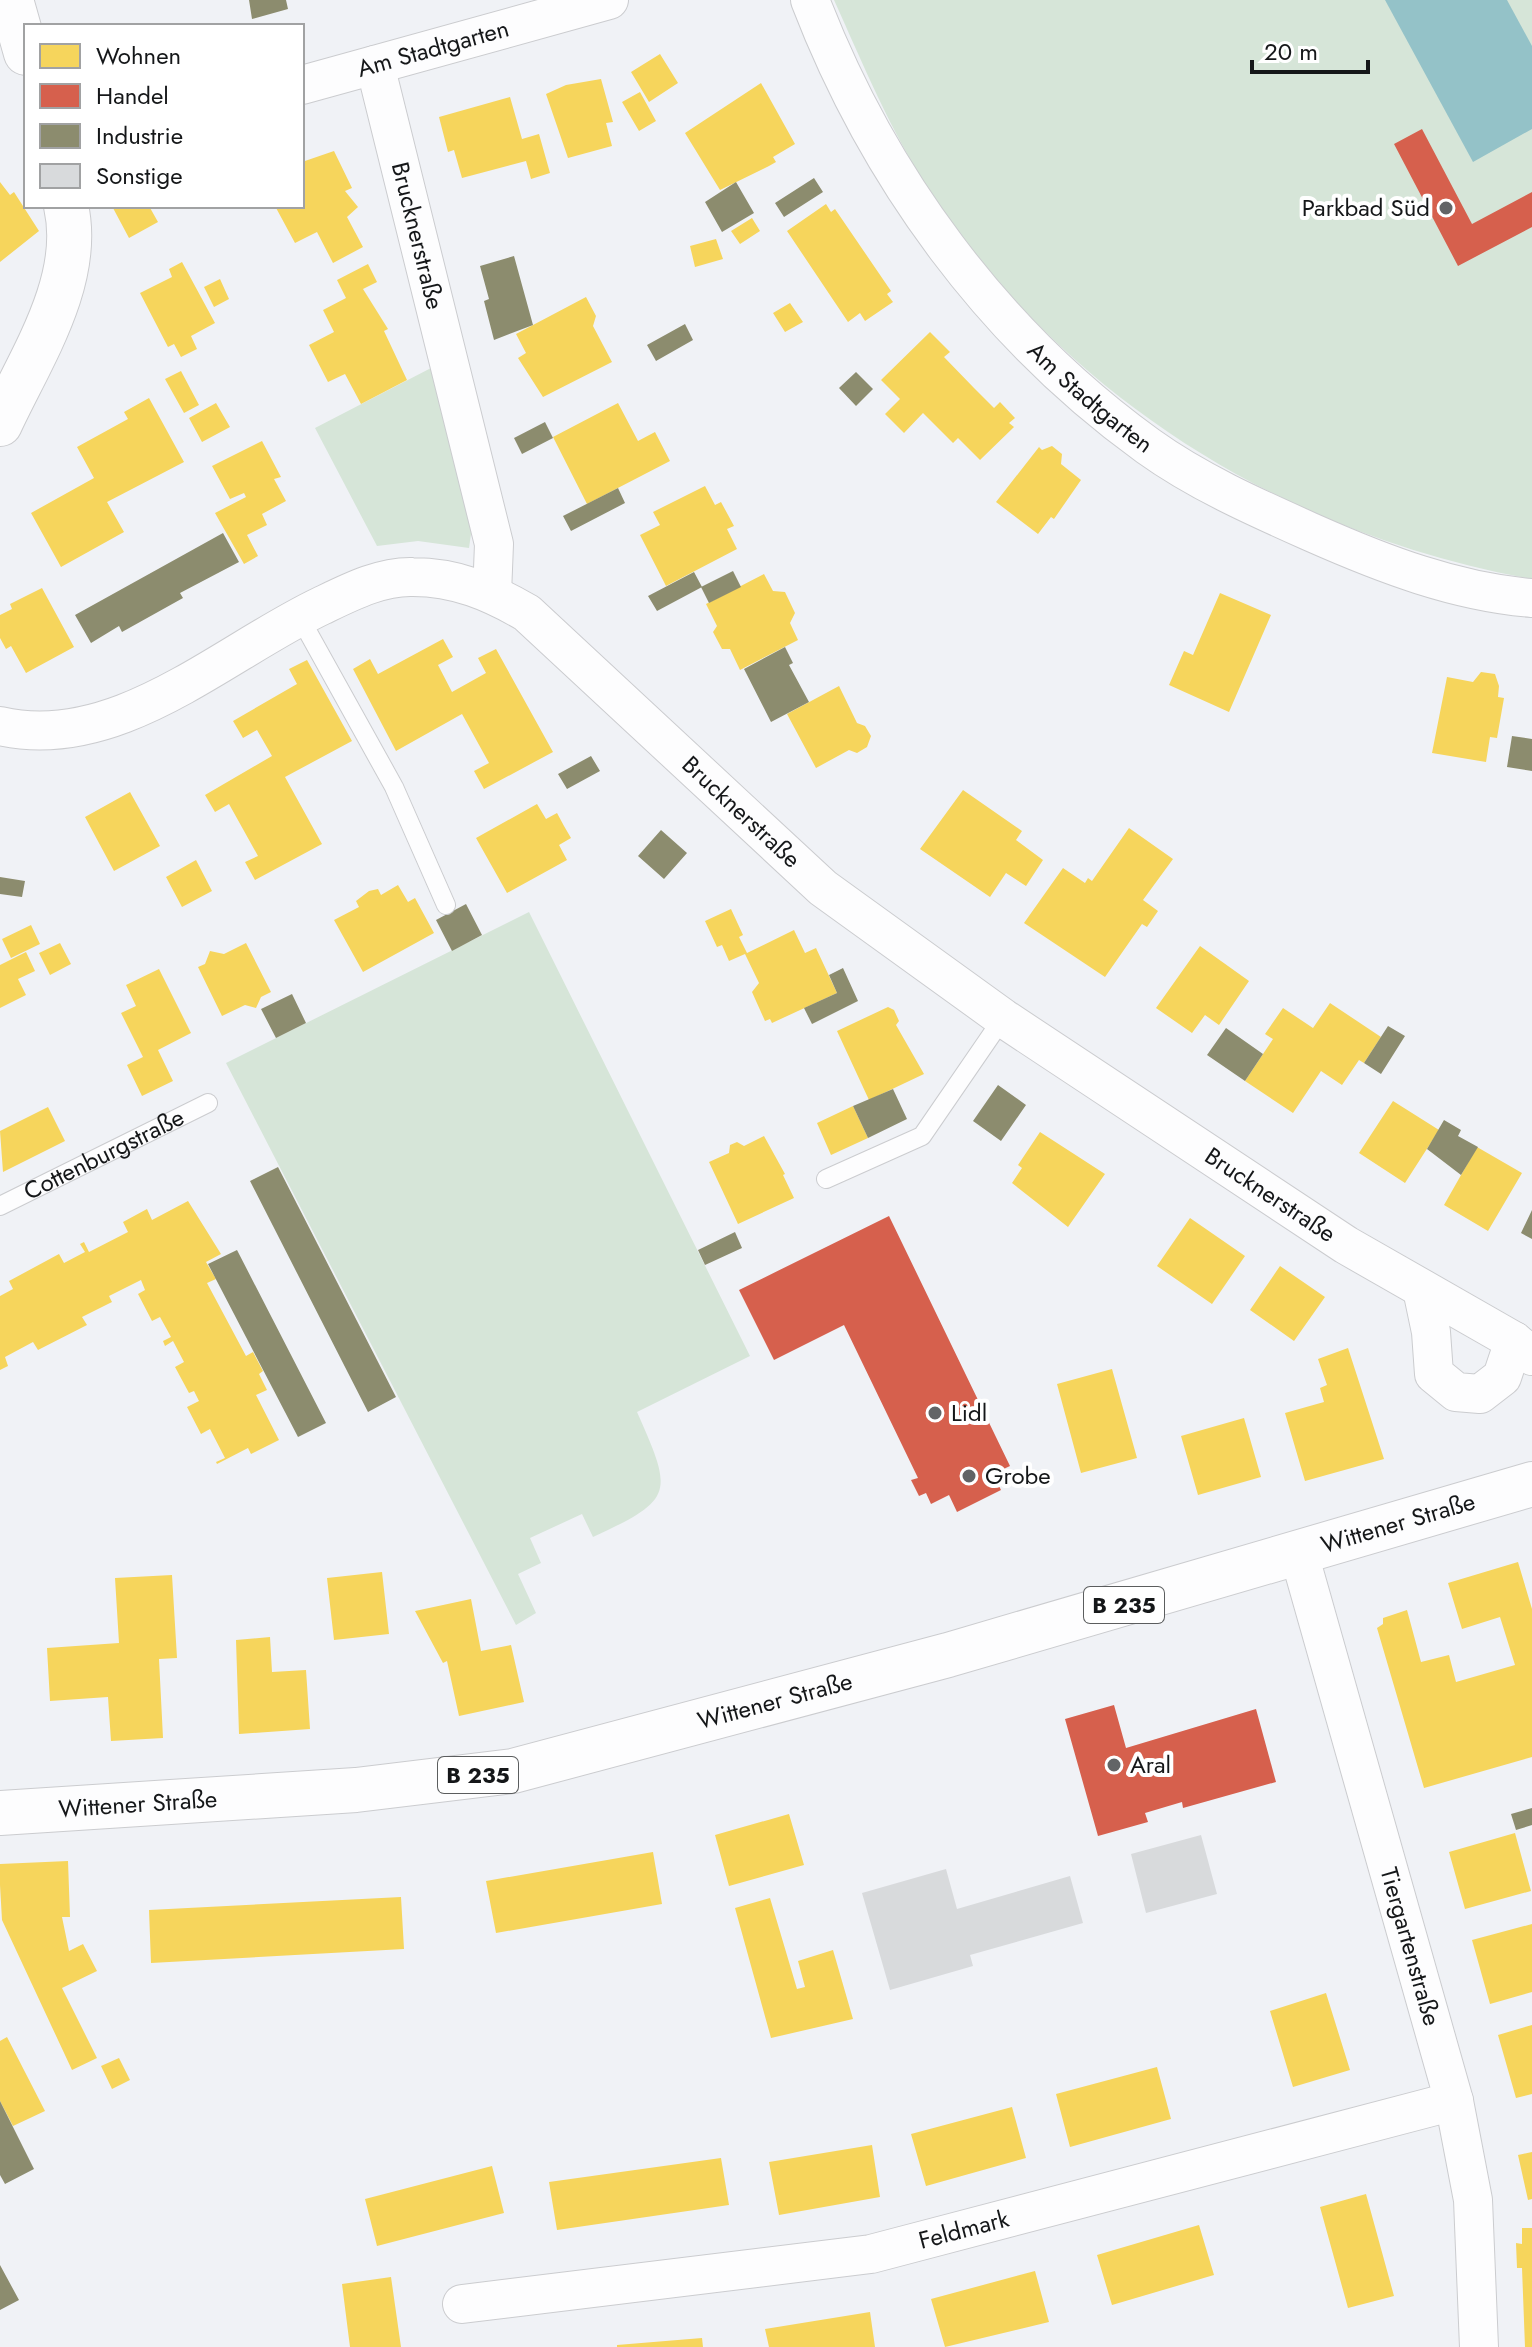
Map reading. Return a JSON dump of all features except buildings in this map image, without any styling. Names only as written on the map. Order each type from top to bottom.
[{"type":"main road","points":[[11,0],[24,46]]},
{"type":"main road","points":[[0,424],[61,288],[69,232],[66,208]]},
{"type":"main road","name":"Wittener Straße","points":[[0,1813],[356,1790],[513,1771],[948,1655],[1532,1484]]},
{"type":"street","name":"Am Stadtgarten","points":[[304,84],[609,0]]},
{"type":"street","name":"Am Stadtgarten","points":[[810,0],[878,144],[944,247],[1046,365],[1149,447],[1238,499],[1378,562],[1493,595],[1532,598]]},
{"type":"street","name":"Brucknerstraße","points":[[375,65],[494,544],[492,594]]},
{"type":"street","name":"Brucknerstraße","points":[[0,726],[46,732],[100,723],[133,711],[299,616],[375,582],[411,576],[464,583],[492,594],[527,613],[823,888],[1003,1018],[1346,1245],[1422,1289],[1523,1348],[1502,1377],[1480,1394],[1456,1392],[1434,1374],[1431,1332],[1422,1289]]},
{"type":"street","name":"Tiergartenstraße","points":[[1299,1554],[1454,2101],[1473,2200],[1479,2347]]},
{"type":"street","name":"Feldmark","points":[[462,2304],[871,2254],[1454,2101]]},
{"type":"lane","points":[[299,616],[394,787],[446,905]]},
{"type":"lane","points":[[826,1179],[922,1136],[1003,1018]]},
{"type":"lane","name":"Cottenburgstraße","points":[[0,1206],[208,1103]]},
{"type":"green space","points":[[834,0],[1532,0],[1532,579],[1442,558],[1354,529],[1270,492],[1190,446],[1115,393],[1046,332],[984,265],[929,190],[889,120]]},
{"type":"green space","points":[[431,368],[472,527],[469,548],[418,541],[377,546],[315,428]]},
{"type":"green space","points":[[529,912],[750,1356],[637,1412],[657,1460],[661,1477],[659,1491],[640,1513],[593,1537],[582,1514],[530,1538],[541,1563],[518,1574],[536,1613],[516,1625],[226,1063]]},
{"type":"water","points":[[1385,0],[1507,0],[1532,46],[1532,129],[1473,162]]},
{"type":"place","name":"Parkbad Süd","points":[[1446,208]]},
{"type":"place","name":"Lidl","points":[[935,1413]]},
{"type":"place","name":"Grobe","points":[[969,1476]]},
{"type":"place","name":"Aral","points":[[1114,1765]]}]
